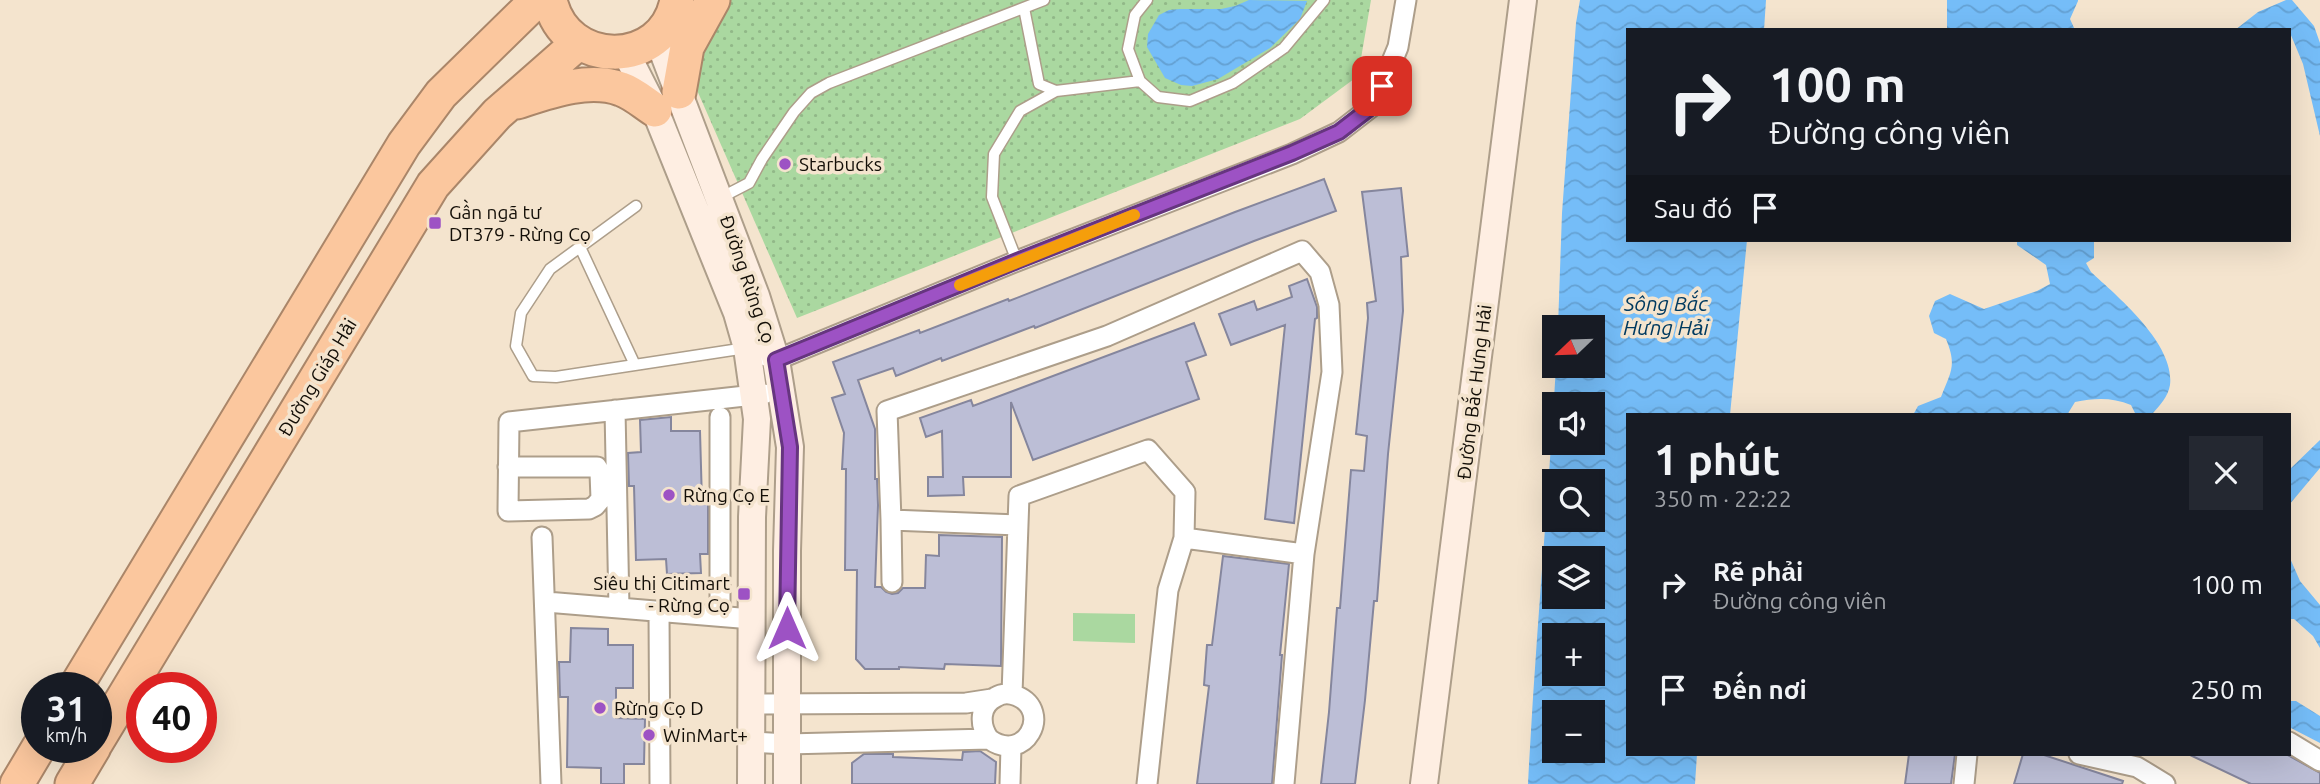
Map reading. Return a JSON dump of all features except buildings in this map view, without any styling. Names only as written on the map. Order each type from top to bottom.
[{"type":"highway","points":[[85,672],[404,144],[441,94],[510,14],[537,0]]},
{"type":"highway","points":[[550,0],[552,11],[562,29],[578,43],[596,51],[613,53],[636,49],[657,36],[668,24],[677,0]]},
{"type":"highway","points":[[508,105],[548,92],[590,85],[621,89],[667,101],[687,47],[713,0]]},
{"type":"highway","name":"Đường Giáp Hải","points":[[112,717],[433,186],[497,114],[578,43]]},
{"type":"highway","points":[[17,784],[29,763]]},
{"type":"highway","name":"Đường Giáp Hải","points":[[72,784],[84,763]]},
{"type":"street","points":[[747,348],[776,360],[1339,132],[1374,105],[1398,47],[1406,0]]},
{"type":"street","name":"Đường Bắc Hưng Hải","points":[[1424,784],[1523,0]]},
{"type":"street","name":"Đường Rừng Cọ","points":[[657,36],[667,101],[737,313],[747,348],[754,395],[757,419],[752,517],[751,784]]},
{"type":"street","name":"Đường Rừng Cọ","points":[[625,51],[667,101],[719,198],[756,296],[776,360],[790,447],[787,551],[788,784]]},
{"type":"street","points":[[892,582],[887,411],[1107,336],[1302,251],[1320,272],[1329,305],[1332,372],[1304,554],[1284,784]]},
{"type":"street","points":[[508,467],[597,467],[600,474],[601,499],[589,509],[508,511],[508,467],[509,422],[781,391]]},
{"type":"street","points":[[615,410],[619,608]]},
{"type":"street","points":[[720,416],[720,616]]},
{"type":"street","points":[[1012,694],[1019,496],[1147,450],[1185,492],[1184,538],[1168,590],[1147,784]]},
{"type":"street","points":[[891,520],[1018,526]]},
{"type":"street","points":[[542,537],[551,784]]},
{"type":"street","points":[[1184,538],[1304,554]]},
{"type":"street","points":[[546,602],[752,618]]},
{"type":"street","points":[[659,612],[660,784]]},
{"type":"street","points":[[751,704],[966,703],[1012,694],[1030,706],[1034,721],[1029,735],[1011,746],[1003,746],[989,739],[787,744],[751,742]]},
{"type":"street","points":[[989,739],[981,721],[984,708],[992,699]]},
{"type":"street","points":[[2291,743],[2320,761]]},
{"type":"street","points":[[1010,784],[1011,746]]},
{"type":"street","points":[[1964,784],[1967,756]]},
{"type":"street","points":[[2088,756],[2137,767],[2165,784]]},
{"type":"lane","points":[[719,198],[749,183],[785,123],[811,93],[829,83],[1044,0]]},
{"type":"lane","points":[[1147,0],[1135,15],[1128,48],[1140,81],[1158,97],[1190,101],[1233,83],[1284,48],[1324,0]]},
{"type":"lane","points":[[1024,8],[1039,84],[1056,91]]},
{"type":"lane","points":[[1017,261],[992,197],[994,154],[1020,111],[1056,91],[1140,81]]},
{"type":"lane","points":[[636,206],[550,269],[520,313],[516,346],[533,376],[556,377],[747,348]]},
{"type":"lane","points":[[580,247],[635,365]]},
{"type":"green space","points":[[729,0],[1371,0],[1358,76],[1300,119],[797,318],[693,81],[701,37]]},
{"type":"green space","points":[[1073,613],[1135,614],[1135,643],[1073,641]]},
{"type":"water","points":[[1249,0],[1307,1],[1300,19],[1270,48],[1218,79],[1192,86],[1181,85],[1165,78],[1147,47],[1148,34],[1159,15],[1169,10],[1221,9]]},
{"type":"water","name":"Sông Bắc Hưng Hải","points":[[1580,0],[1766,0],[1764,28],[1626,28],[1626,242],[1747,242],[1730,413],[1626,413],[1626,756],[1697,756],[1695,784],[1528,784],[1542,565],[1542,609],[1605,609],[1605,546],[1543,546],[1544,532],[1605,532],[1605,469],[1549,469],[1550,455],[1605,455],[1605,392],[1554,392],[1555,378],[1605,378],[1605,315],[1558,315],[1562,213]]},
{"type":"water","points":[[1947,0],[2078,0],[2070,19],[2074,28],[1947,28]]},
{"type":"water","points":[[2292,0],[2314,26],[2320,43],[2320,136],[2303,64],[2291,35],[2291,28],[2238,28],[2258,12]]},
{"type":"water","points":[[2017,242],[2094,242],[2094,258],[2086,263],[2091,272],[2142,322],[2164,354],[2170,385],[2153,413],[2135,413],[2131,405],[2103,399],[2075,402],[2068,413],[1914,413],[1918,406],[1941,397],[1950,374],[1952,362],[1946,339],[1934,333],[1929,316],[1935,301],[1950,294],[1984,309],[2050,284],[2046,265],[2017,245]]},
{"type":"water","points":[[2320,440],[2320,468],[2291,503],[2291,468]]},
{"type":"water","points":[[2291,561],[2300,581],[2320,605],[2320,648],[2313,636],[2291,619]]},
{"type":"water","points":[[2291,701],[2296,701],[2320,716],[2320,743],[2291,728]]},
{"type":"slow traffic","points":[[960,285],[1134,215]]},
{"type":"place","name":"Starbucks","points":[[785,164]]},
{"type":"place","name":"Gần ngã tư DT379 - Rừng Cọ","points":[[435,223]]},
{"type":"place","name":"Rừng Cọ E","points":[[669,495]]},
{"type":"place","name":"Siêu thị Citimart - Rừng Cọ","points":[[744,594]]},
{"type":"place","name":"Rừng Cọ D","points":[[600,708]]},
{"type":"place","name":"WinMart+","points":[[649,735]]},
{"type":"route","points":[[787,628],[790,447],[776,360],[1339,132],[1374,105],[1382,86]]}]
